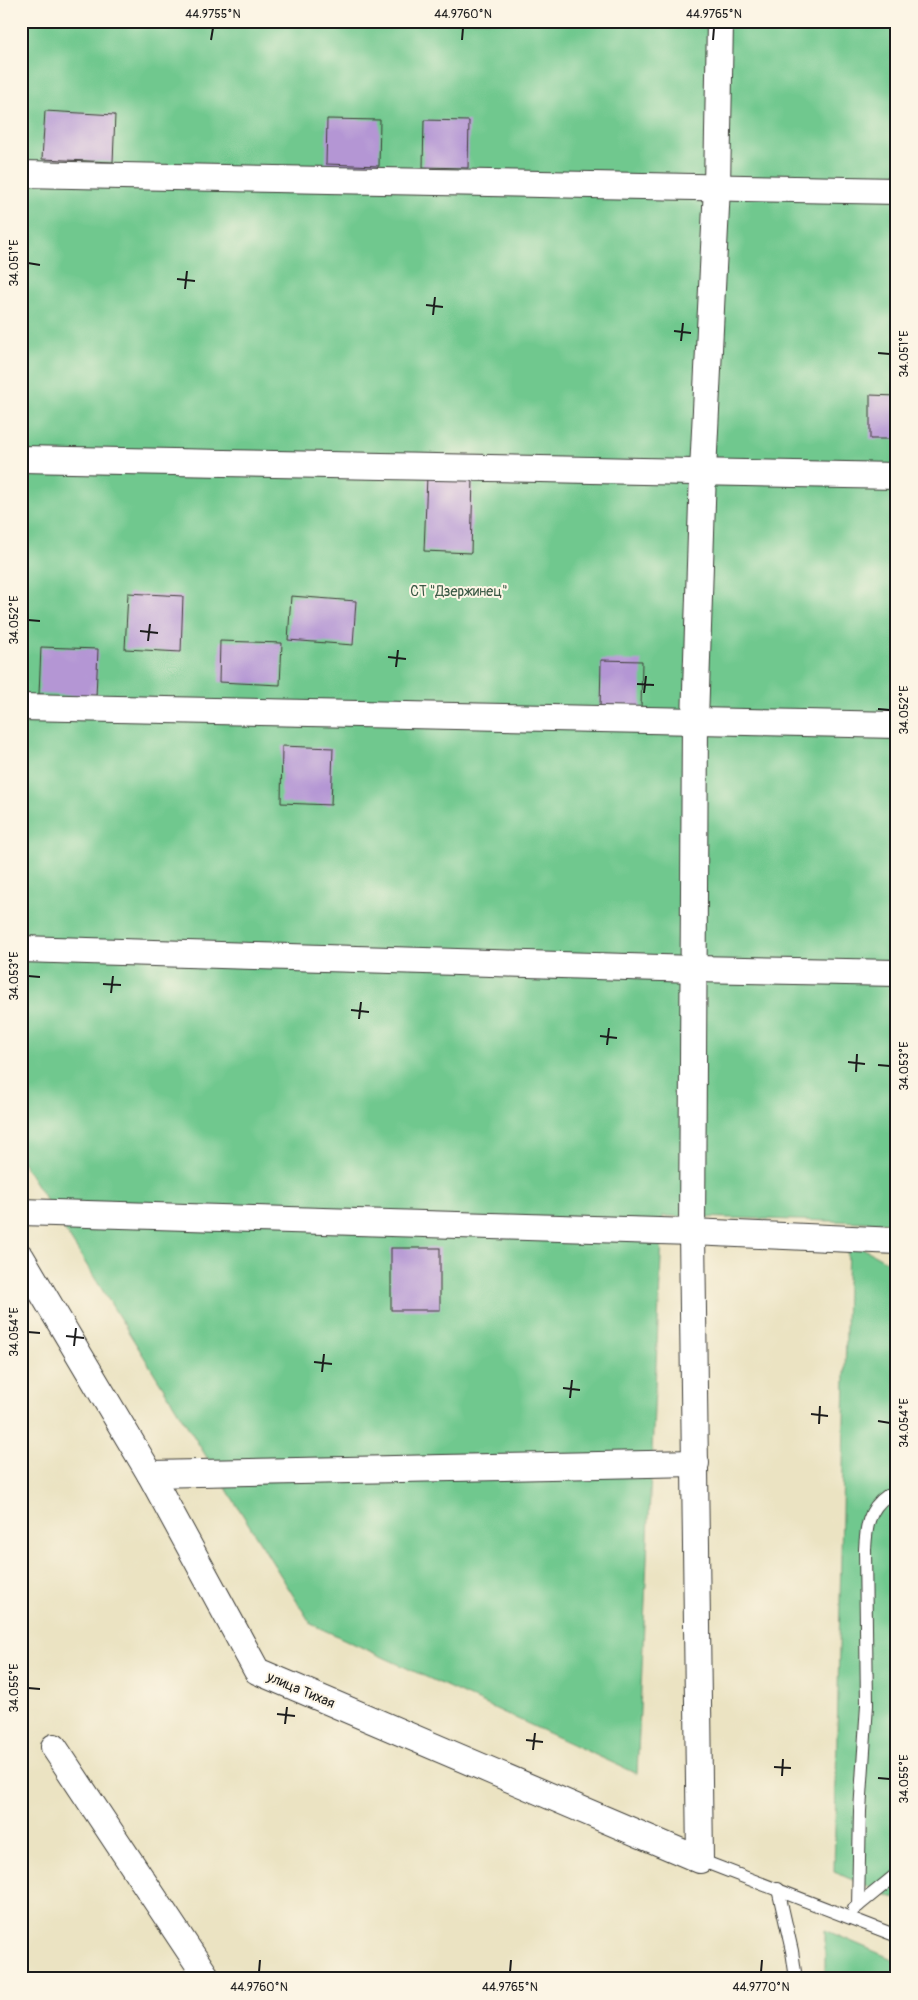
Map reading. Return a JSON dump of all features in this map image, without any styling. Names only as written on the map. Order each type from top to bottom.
[{"type":"street","points":[[700,1860],[692,1232],[695,721],[703,471],[717,187],[720,21]]},
{"type":"street","points":[[21,174],[897,191]]},
{"type":"street","points":[[21,459],[897,476]]},
{"type":"street","points":[[21,707],[897,725]]},
{"type":"street","points":[[21,948],[695,969],[897,973]]},
{"type":"street","points":[[21,1212],[692,1232],[897,1242]]},
{"type":"street","name":"улица Тихая","points":[[21,1256],[150,1474],[257,1671],[700,1860]]},
{"type":"street","points":[[150,1474],[696,1463]]},
{"type":"street","points":[[54,1747],[208,1979]]},
{"type":"lane","points":[[858,1906],[861,1801],[867,1705],[866,1526],[879,1502],[887,1496],[897,1499]]},
{"type":"lane","points":[[700,1860],[897,1936]]},
{"type":"lane","points":[[846,1915],[897,1874]]},
{"type":"lane","points":[[778,1889],[792,1951],[796,1979]]},
{"type":"green space","name":"СТ \"Дзержинец\"","points":[[21,21],[897,21],[897,1223],[663,1216],[637,1774],[311,1624],[21,1160]]},
{"type":"green space","points":[[848,1240],[897,1267],[897,1899],[834,1872]]},
{"type":"green space","points":[[825,1930],[897,1961],[897,1979],[825,1979]]},
{"type":"building","points":[[45,111],[115,115],[113,162],[42,159]]},
{"type":"building","points":[[327,119],[380,120],[379,166],[326,164]]},
{"type":"building","points":[[424,120],[469,121],[468,168],[423,167]]},
{"type":"building","points":[[870,395],[897,396],[897,439],[870,439]]},
{"type":"building","points":[[427,476],[473,478],[471,553],[424,551]]},
{"type":"building","points":[[128,593],[183,596],[181,652],[125,649]]},
{"type":"building","points":[[291,596],[356,601],[353,645],[288,640]]},
{"type":"building","points":[[220,641],[282,643],[280,685],[219,682]]},
{"type":"building","points":[[41,647],[98,649],[96,697],[39,694]]},
{"type":"building","points":[[601,660],[642,661],[641,710],[600,708]]},
{"type":"building","points":[[282,746],[333,748],[331,805],[281,803]]},
{"type":"building","points":[[391,1248],[440,1248],[440,1310],[391,1310]]}]
